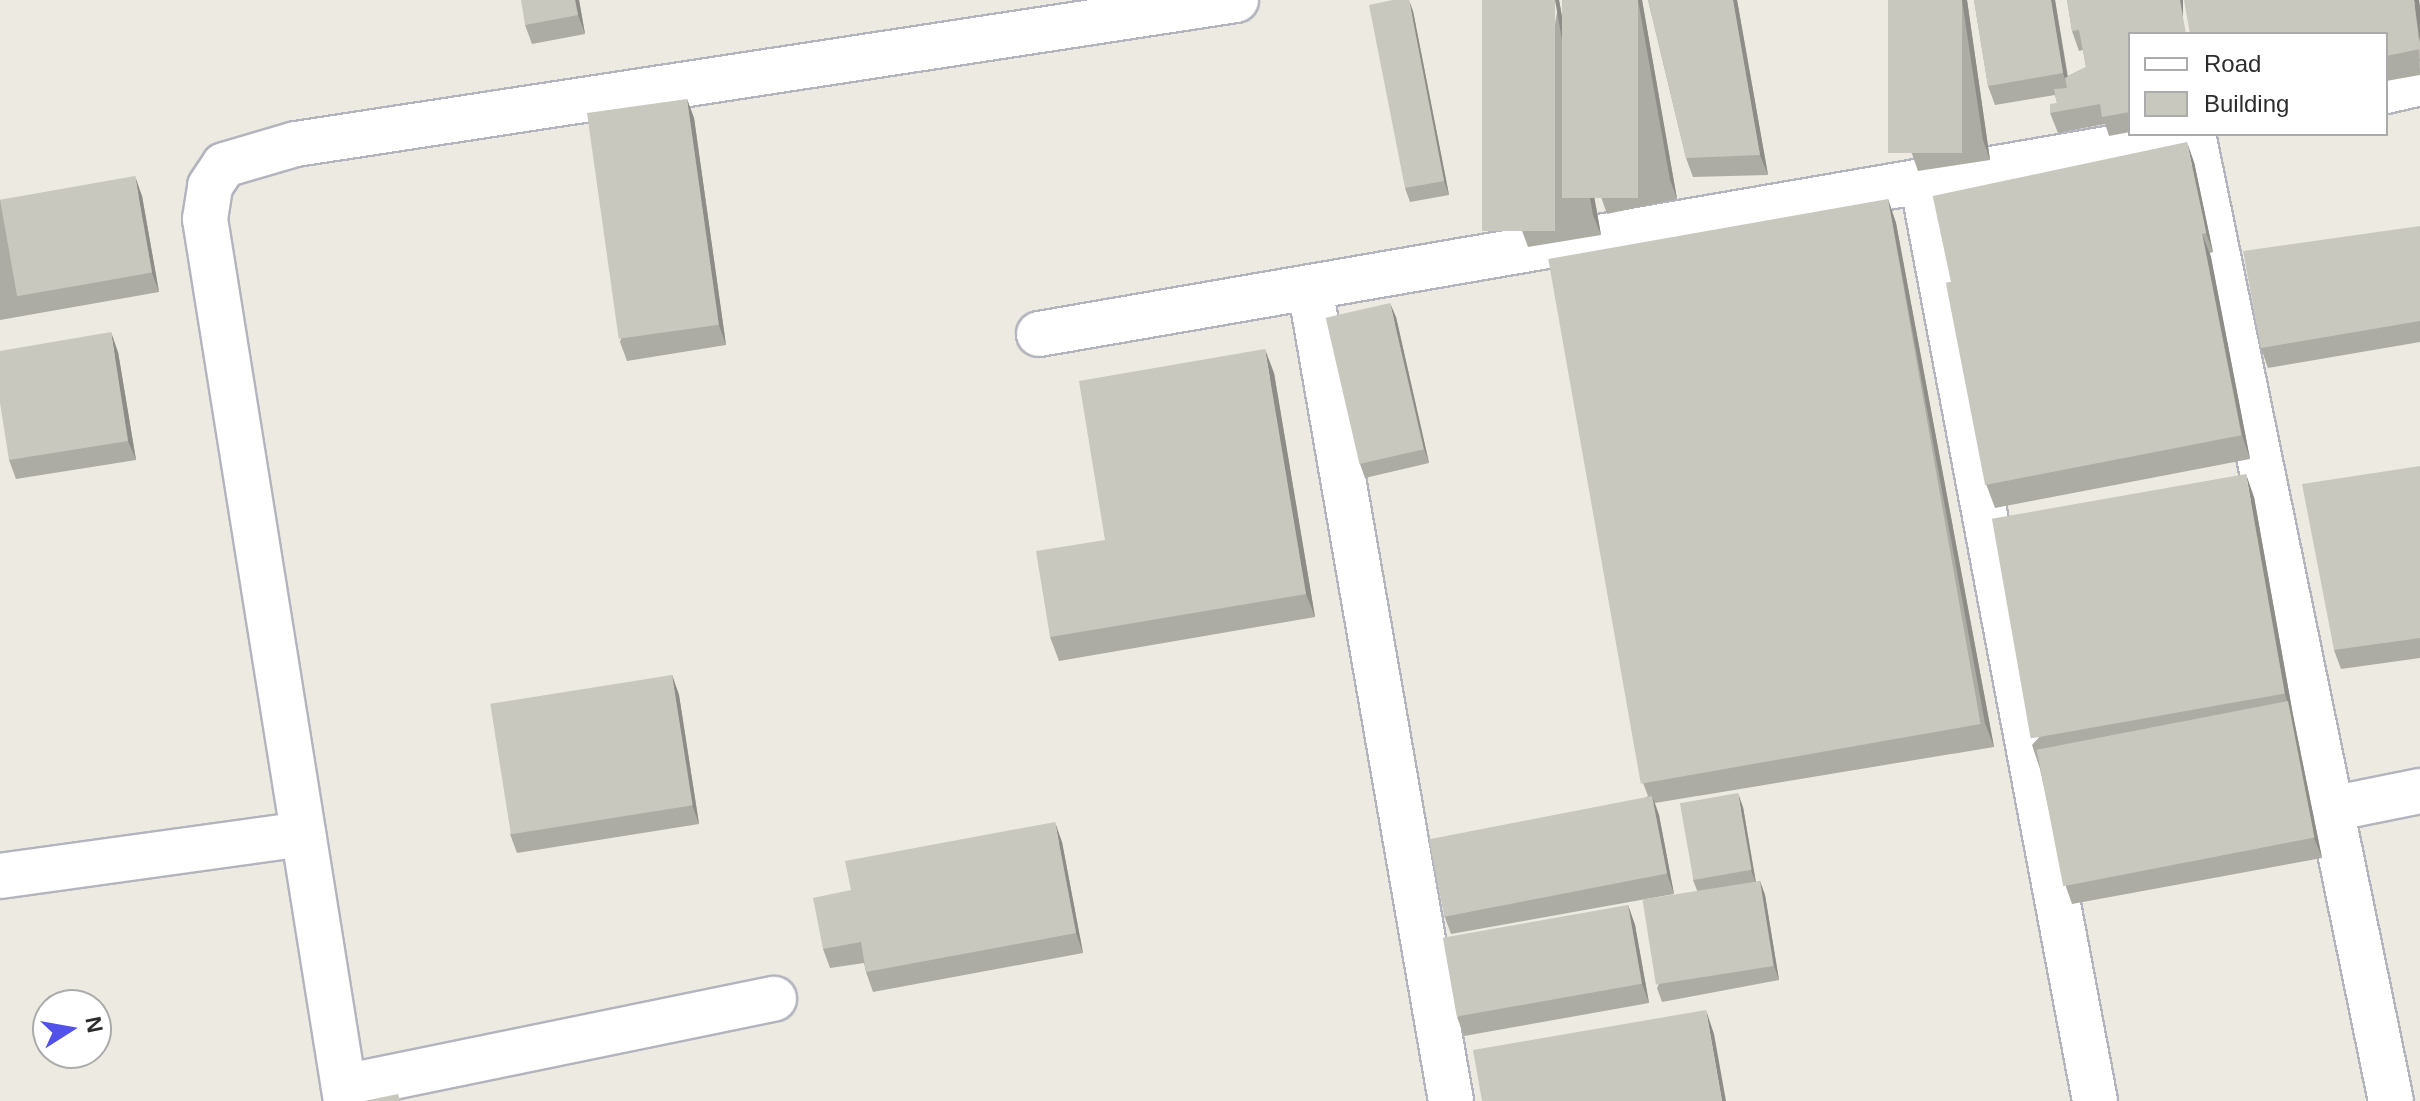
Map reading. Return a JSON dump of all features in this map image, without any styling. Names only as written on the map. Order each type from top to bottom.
[{"type":"lane","points":[[774,999],[345,1094],[205,219],[210,186],[224,165],[258,151],[296,144],[1236,0]]},
{"type":"lane","points":[[2388,91],[2420,83]]},
{"type":"lane","points":[[1039,334],[2181,136]]},
{"type":"lane","points":[[2193,136],[2391,1101]]},
{"type":"lane","points":[[1922,181],[2095,1101]]},
{"type":"lane","points":[[1310,288],[1451,1101]]},
{"type":"lane","points":[[2331,809],[2420,791]]},
{"type":"lane","points":[[0,876],[303,834]]},
{"type":"building","points":[[521,0],[575,0],[578,15],[525,25]]},
{"type":"building","points":[[1409,0],[1444,181],[1405,188],[1369,5]]},
{"type":"building","points":[[1482,0],[1555,0],[1555,231],[1482,231]]},
{"type":"building","points":[[1562,0],[1638,0],[1638,198],[1562,198]]},
{"type":"building","points":[[1648,0],[1733,0],[1760,155],[1686,158]]},
{"type":"building","points":[[1888,0],[1962,0],[1962,153],[1888,153]]},
{"type":"building","points":[[1974,0],[2051,0],[2063,73],[1988,86]]},
{"type":"building","points":[[2067,0],[2180,0],[2186,32],[2128,32],[2128,112],[2102,117],[2100,104],[2050,113],[2050,104],[2057,103],[2054,89],[2067,88],[2065,78],[2086,67],[2079,30],[2072,31]]},
{"type":"building","points":[[2184,0],[2414,0],[2420,49],[2388,56],[2388,32],[2190,32]]},
{"type":"building","points":[[687,99],[719,325],[619,339],[587,113]]},
{"type":"building","points":[[2187,142],[2206,233],[1952,287],[1933,196]]},
{"type":"building","points":[[135,176],[152,273],[17,296],[0,200]]},
{"type":"building","points":[[1888,199],[1981,724],[1641,784],[1548,259]]},
{"type":"building","points":[[2420,226],[2420,321],[2261,348],[2243,251]]},
{"type":"building","points":[[2202,233],[2241,435],[1985,485],[1946,283]]},
{"type":"building","points":[[1390,303],[1424,449],[1359,464],[1326,318]]},
{"type":"building","points":[[111,332],[128,441],[9,460],[0,403],[0,351]]},
{"type":"building","points":[[1265,349],[1306,594],[1050,637],[1036,551],[1105,540],[1079,381]]},
{"type":"building","points":[[2420,466],[2420,638],[2334,650],[2302,484]]},
{"type":"building","points":[[2246,474],[2285,694],[2031,738],[1992,519]]},
{"type":"building","points":[[672,675],[693,805],[511,834],[490,704]]},
{"type":"building","points":[[2288,701],[2315,837],[2063,886],[2037,750]]},
{"type":"building","points":[[1738,793],[1752,870],[1693,880],[1680,803]]},
{"type":"building","points":[[1652,796],[1667,874],[1444,917],[1429,839]]},
{"type":"building","points":[[1055,822],[1076,933],[866,972],[861,942],[823,949],[813,898],[851,890],[845,861]]},
{"type":"building","points":[[1760,881],[1773,966],[1656,985],[1642,900]]},
{"type":"building","points":[[1628,905],[1642,984],[1457,1016],[1443,938]]},
{"type":"building","points":[[1706,1010],[1722,1101],[1482,1101],[1473,1050]]},
{"type":"building","points":[[398,1094],[400,1101],[364,1101]]}]
